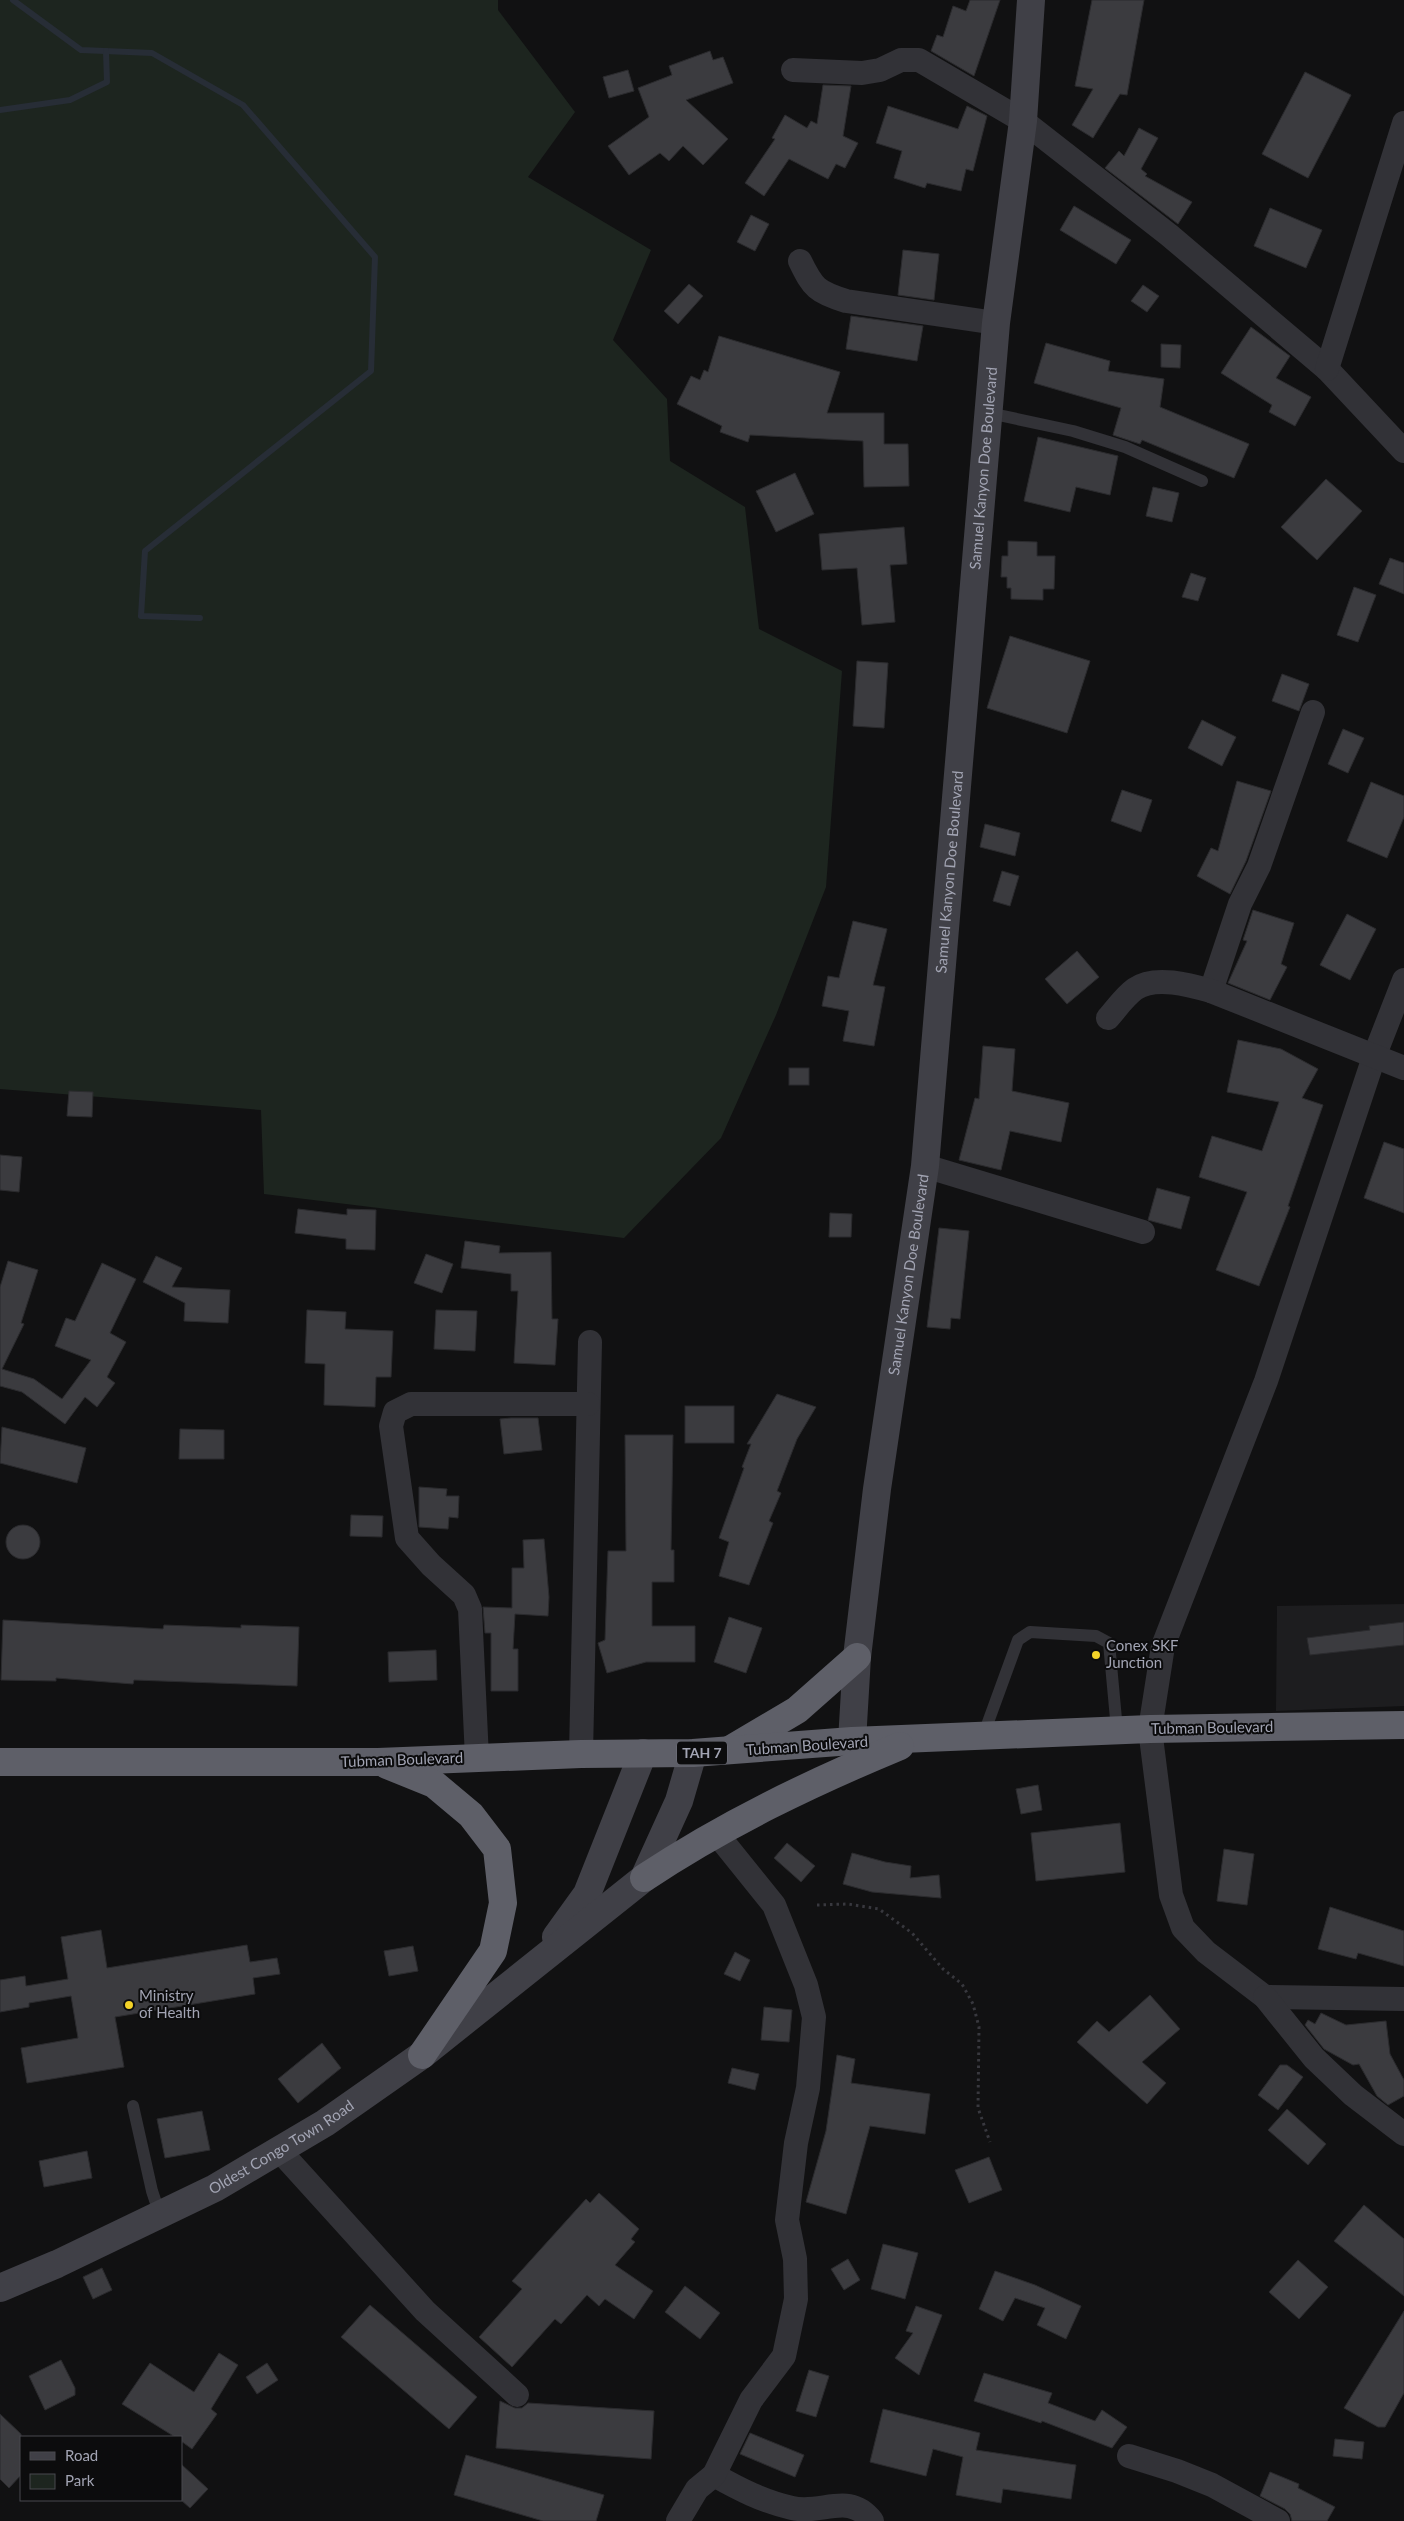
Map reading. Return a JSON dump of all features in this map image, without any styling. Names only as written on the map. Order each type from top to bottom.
[{"type":"highway","points":[[726,1752],[797,1710],[857,1657]]},
{"type":"highway","name":"Tubman Boulevard","points":[[0,1762],[378,1762],[581,1754],[726,1752],[852,1741],[1117,1730],[1404,1725]]},
{"type":"highway","points":[[644,1878],[693,1845],[799,1790],[918,1739]]},
{"type":"highway","points":[[378,1762],[434,1784],[470,1815],[497,1849],[503,1903],[493,1951],[422,2055]]},
{"type":"street","name":"Samuel Kanyon Doe Boulevard","points":[[852,1741],[857,1657],[877,1489],[925,1166],[996,323],[1023,121],[1031,0]]},
{"type":"street","points":[[793,70],[862,73],[880,70],[901,60],[919,60],[945,73],[970,92],[1023,121],[1169,236],[1327,369],[1404,451]]},
{"type":"street","points":[[1327,369],[1404,123]]},
{"type":"street","points":[[800,261],[810,281],[823,294],[846,302],[996,323]]},
{"type":"street","points":[[1211,991],[1240,904],[1259,866],[1313,712]]},
{"type":"street","points":[[1404,980],[1374,1057],[1266,1381],[1163,1646],[1150,1729],[1171,1895],[1183,1928],[1206,1952],[1265,1997],[1314,2058],[1353,2095],[1404,2134]]},
{"type":"street","points":[[1108,1018],[1136,988],[1161,982],[1181,983],[1211,991],[1404,1068]]},
{"type":"street","points":[[925,1166],[1143,1232]]},
{"type":"street","points":[[581,1754],[590,1342]]},
{"type":"street","points":[[477,1758],[470,1609],[464,1595],[431,1565],[407,1538],[391,1426],[395,1412],[411,1404],[588,1404]]},
{"type":"street","points":[[537,1963],[587,1894],[643,1753]]},
{"type":"street","points":[[644,1878],[679,1801],[693,1753]]},
{"type":"street","points":[[678,2521],[697,2489],[714,2475],[750,2400],[784,2356],[796,2299],[795,2259],[787,2220],[796,2143],[808,2088],[814,2017],[806,1985],[774,1905],[716,1833]]},
{"type":"street","name":"Oldest Congo Town Road","points":[[0,2288],[57,2264],[215,2188],[325,2123],[422,2055],[644,1878]]},
{"type":"street","points":[[1265,1997],[1404,1999]]},
{"type":"street","points":[[280,2150],[425,2311],[517,2394]]},
{"type":"street","points":[[1129,2456],[1178,2471],[1212,2485],[1278,2521]]},
{"type":"street","points":[[714,2475],[747,2494],[794,2509],[852,2505],[867,2514],[872,2521]]},
{"type":"lane","points":[[988,413],[1073,431],[1125,446],[1202,481]]},
{"type":"lane","points":[[983,1736],[1018,1640],[1030,1632],[1096,1636],[1109,1643],[1117,1730]]},
{"type":"lane","points":[[133,2106],[152,2191],[160,2215]]},
{"type":"path","points":[[817,1905],[848,1904],[879,1909],[912,1933],[943,1969],[962,1984],[973,2004],[979,2027],[978,2108],[990,2142]]},
{"type":"shaded area","points":[[1404,1604],[1404,1706],[1276,1711],[1277,1606]]},
{"type":"green space","points":[[0,0],[498,0],[498,10],[575,112],[528,177],[651,250],[613,340],[667,399],[670,461],[745,507],[759,629],[842,671],[826,887],[776,1015],[721,1138],[624,1238],[264,1194],[261,1110],[0,1089]]},
{"type":"building","points":[[970,0],[1000,0],[974,76],[931,51],[937,35],[943,37],[953,6],[966,11]]},
{"type":"building","points":[[1092,0],[1144,0],[1127,95],[1120,94],[1093,138],[1072,125],[1093,89],[1075,86]]},
{"type":"building","points":[[710,51],[713,60],[723,57],[733,83],[686,100],[728,139],[703,165],[683,146],[669,161],[660,153],[629,175],[608,146],[649,117],[638,88],[672,75],[669,66]]},
{"type":"building","points":[[628,70],[634,91],[609,98],[603,77]]},
{"type":"building","points":[[1305,72],[1351,95],[1308,178],[1262,154]]},
{"type":"building","points":[[823,85],[851,86],[843,136],[858,143],[845,168],[836,164],[828,179],[789,159],[764,196],[745,183],[775,139],[772,138],[785,115],[807,128],[811,121],[817,124]]},
{"type":"building","points":[[888,106],[958,129],[967,106],[987,116],[973,171],[966,169],[961,191],[927,183],[925,188],[894,178],[902,151],[876,143]]},
{"type":"building","points":[[1139,128],[1158,138],[1141,169],[1147,174],[1145,176],[1192,202],[1178,224],[1105,168],[1119,151],[1124,156]]},
{"type":"building","points":[[1074,206],[1131,240],[1116,264],[1060,230]]},
{"type":"building","points":[[1270,208],[1322,230],[1306,268],[1254,246]]},
{"type":"building","points":[[751,215],[769,224],[755,251],[737,242]]},
{"type":"building","points":[[903,250],[939,254],[934,300],[898,295]]},
{"type":"building","points":[[689,284],[703,296],[678,324],[664,311]]},
{"type":"building","points":[[1143,285],[1159,296],[1147,312],[1131,301]]},
{"type":"building","points":[[851,316],[923,326],[917,361],[846,349]]},
{"type":"building","points":[[1251,327],[1290,356],[1276,378],[1311,397],[1295,426],[1269,412],[1272,405],[1221,373]]},
{"type":"building","points":[[719,336],[840,372],[827,413],[884,413],[884,444],[908,444],[909,486],[864,487],[863,441],[750,435],[748,442],[720,432],[722,426],[677,404],[691,376],[700,380],[704,370],[708,372]]},
{"type":"building","points":[[1046,343],[1110,361],[1108,371],[1164,379],[1160,407],[1249,444],[1234,478],[1142,440],[1140,444],[1113,435],[1121,408],[1034,383]]},
{"type":"building","points":[[1161,344],[1181,345],[1180,368],[1161,367]]},
{"type":"building","points":[[1038,437],[1118,456],[1110,495],[1076,487],[1070,512],[1024,501]]},
{"type":"building","points":[[795,473],[814,514],[776,532],[756,491]]},
{"type":"building","points":[[1326,479],[1362,511],[1317,560],[1281,527]]},
{"type":"building","points":[[1153,487],[1179,493],[1172,522],[1146,516]]},
{"type":"building","points":[[904,527],[907,564],[890,565],[895,622],[862,625],[857,568],[822,570],[819,534]]},
{"type":"building","points":[[1008,541],[1037,542],[1037,556],[1055,556],[1054,589],[1043,589],[1043,600],[1011,599],[1011,588],[1007,588],[1007,577],[1001,577],[1002,556],[1008,556]]},
{"type":"building","points":[[1390,558],[1404,563],[1404,594],[1379,584]]},
{"type":"building","points":[[1191,573],[1206,578],[1198,601],[1182,597]]},
{"type":"building","points":[[1354,587],[1376,595],[1358,642],[1337,635]]},
{"type":"building","points":[[1010,636],[1090,661],[1067,733],[987,708]]},
{"type":"building","points":[[857,661],[888,663],[884,728],[853,726]]},
{"type":"building","points":[[1282,674],[1309,684],[1299,711],[1272,701]]},
{"type":"building","points":[[1202,720],[1236,737],[1222,766],[1188,748]]},
{"type":"building","points":[[1343,729],[1364,738],[1348,773],[1328,764]]},
{"type":"building","points":[[1237,781],[1271,791],[1246,861],[1230,894],[1197,876],[1211,848],[1218,851]]},
{"type":"building","points":[[1371,782],[1404,796],[1404,817],[1387,858],[1347,841]]},
{"type":"building","points":[[1122,790],[1152,800],[1141,832],[1111,821]]},
{"type":"building","points":[[985,824],[1020,833],[1015,856],[980,847]]},
{"type":"building","points":[[1002,871],[1019,876],[1010,906],[993,901]]},
{"type":"building","points":[[1253,910],[1294,923],[1281,964],[1287,967],[1270,1000],[1228,983],[1247,941],[1243,940]]},
{"type":"building","points":[[1347,914],[1376,929],[1350,980],[1320,965]]},
{"type":"building","points":[[853,921],[887,929],[873,985],[885,987],[874,1046],[843,1041],[849,1011],[822,1006],[828,976],[839,978]]},
{"type":"building","points":[[1077,951],[1099,977],[1067,1004],[1045,979]]},
{"type":"building","points":[[1238,1040],[1281,1049],[1318,1069],[1302,1098],[1323,1105],[1288,1206],[1290,1207],[1259,1286],[1216,1270],[1247,1192],[1199,1177],[1212,1136],[1262,1151],[1279,1102],[1227,1092]]},
{"type":"building","points":[[983,1046],[1015,1049],[1012,1091],[1069,1103],[1061,1142],[1010,1131],[1001,1170],[959,1160],[975,1098],[979,1099]]},
{"type":"building","points":[[789,1068],[809,1068],[809,1085],[789,1085]]},
{"type":"building","points":[[69,1091],[93,1092],[92,1117],[67,1116]]},
{"type":"building","points":[[1384,1142],[1404,1149],[1404,1213],[1364,1198]]},
{"type":"building","points":[[0,1155],[22,1157],[19,1192],[0,1190]]},
{"type":"building","points":[[1157,1188],[1190,1197],[1181,1229],[1148,1220]]},
{"type":"building","points":[[298,1209],[347,1215],[347,1209],[376,1210],[375,1250],[346,1249],[346,1239],[295,1233]]},
{"type":"building","points":[[830,1213],[852,1214],[851,1237],[829,1237]]},
{"type":"building","points":[[939,1228],[969,1231],[960,1319],[951,1318],[950,1329],[927,1327]]},
{"type":"building","points":[[465,1241],[500,1246],[499,1253],[551,1252],[552,1319],[558,1319],[555,1365],[514,1363],[518,1291],[511,1291],[511,1274],[461,1268]]},
{"type":"building","points":[[426,1254],[453,1264],[442,1293],[414,1283]]},
{"type":"building","points":[[156,1256],[182,1268],[172,1287],[230,1290],[228,1323],[184,1321],[185,1303],[143,1282]]},
{"type":"building","points":[[8,1261],[38,1270],[21,1323],[24,1324],[2,1369],[34,1379],[62,1399],[91,1360],[55,1346],[66,1318],[75,1321],[102,1263],[136,1279],[110,1333],[126,1342],[107,1377],[115,1383],[97,1407],[85,1397],[65,1424],[22,1392],[0,1386],[0,1287]]},
{"type":"building","points":[[307,1310],[346,1312],[345,1329],[393,1331],[391,1377],[376,1377],[375,1407],[324,1405],[325,1364],[305,1363]]},
{"type":"building","points":[[436,1310],[477,1311],[475,1351],[434,1349]]},
{"type":"building","points":[[777,1394],[816,1407],[797,1439],[777,1491],[781,1493],[769,1521],[773,1523],[749,1585],[719,1576],[729,1542],[719,1538],[751,1444],[747,1444]]},
{"type":"building","points":[[685,1406],[734,1406],[734,1443],[685,1443]]},
{"type":"building","points":[[538,1418],[542,1450],[504,1454],[500,1419]]},
{"type":"building","points":[[2,1427],[86,1448],[77,1483],[0,1463]]},
{"type":"building","points":[[180,1429],[224,1430],[224,1459],[179,1459]]},
{"type":"building","points":[[625,1435],[673,1435],[671,1550],[674,1550],[674,1582],[652,1582],[652,1626],[695,1626],[695,1662],[646,1662],[607,1673],[598,1643],[605,1640],[608,1551],[626,1551]]},
{"type":"building","points":[[419,1487],[447,1489],[446,1496],[459,1496],[458,1518],[449,1517],[448,1529],[419,1527]]},
{"type":"building","points":[[351,1515],[383,1516],[382,1537],[350,1536]]},
{"type":"building","points":[[23,1525],[30,1526],[35,1530],[39,1535],[39,1549],[35,1554],[30,1558],[23,1559],[16,1558],[11,1554],[7,1549],[6,1542],[7,1535],[11,1530],[16,1526]]},
{"type":"building","points":[[544,1539],[549,1597],[548,1616],[515,1614],[513,1649],[518,1649],[518,1691],[491,1691],[491,1633],[485,1633],[483,1607],[512,1608],[512,1568],[524,1568],[523,1540]]},
{"type":"building","points":[[729,1617],[762,1628],[746,1673],[714,1662]]},
{"type":"building","points":[[3,1620],[163,1629],[164,1625],[241,1628],[241,1625],[299,1627],[297,1686],[134,1680],[133,1684],[56,1678],[56,1681],[1,1680]]},
{"type":"building","points":[[1404,1622],[1404,1645],[1310,1655],[1307,1638],[1370,1630],[1369,1626]]},
{"type":"building","points":[[436,1650],[437,1680],[389,1682],[388,1652]]},
{"type":"building","points":[[1038,1785],[1042,1810],[1021,1814],[1016,1789]]},
{"type":"building","points":[[1120,1823],[1125,1872],[1036,1881],[1031,1833]]},
{"type":"building","points":[[787,1843],[815,1866],[801,1882],[774,1858]]},
{"type":"building","points":[[1224,1849],[1254,1854],[1247,1905],[1217,1901]]},
{"type":"building","points":[[852,1853],[885,1862],[911,1866],[910,1878],[939,1875],[941,1898],[872,1892],[843,1884]]},
{"type":"building","points":[[1330,1907],[1404,1931],[1404,1966],[1358,1953],[1356,1959],[1318,1949]]},
{"type":"building","name":"Ministry of Health","points":[[101,1930],[107,1968],[247,1945],[250,1962],[277,1958],[280,1974],[253,1978],[255,1994],[115,2017],[124,2067],[27,2083],[21,2048],[78,2038],[71,1996],[29,2003],[29,2007],[0,2012],[0,1980],[25,1976],[26,1986],[68,1979],[61,1937]]},
{"type":"building","points":[[413,1946],[418,1971],[389,1976],[384,1951]]},
{"type":"building","points":[[735,1952],[750,1960],[740,1981],[724,1974]]},
{"type":"building","points":[[1150,1995],[1180,2029],[1142,2062],[1166,2083],[1147,2104],[1077,2042],[1097,2021],[1109,2032]]},
{"type":"building","points":[[764,2007],[792,2010],[789,2042],[761,2040]]},
{"type":"building","points":[[1321,2013],[1346,2025],[1386,2021],[1390,2054],[1404,2080],[1404,2096],[1388,2105],[1377,2096],[1359,2064],[1353,2065],[1324,2049],[1305,2025],[1308,2020],[1315,2024]]},
{"type":"building","points":[[322,2043],[341,2068],[298,2103],[278,2079]]},
{"type":"building","points":[[837,2055],[855,2059],[851,2083],[930,2094],[925,2134],[870,2126],[846,2214],[806,2202],[826,2131]]},
{"type":"building","points":[[1280,2065],[1287,2065],[1303,2077],[1278,2110],[1258,2095]]},
{"type":"building","points":[[732,2068],[759,2074],[755,2090],[728,2083]]},
{"type":"building","points":[[1287,2109],[1326,2144],[1308,2165],[1268,2130]]},
{"type":"building","points":[[202,2111],[210,2150],[165,2158],[157,2119]]},
{"type":"building","points":[[87,2151],[92,2178],[44,2187],[39,2161]]},
{"type":"building","points":[[989,2157],[1002,2190],[969,2203],[955,2170]]},
{"type":"building","points":[[599,2193],[639,2229],[631,2239],[635,2242],[615,2265],[653,2291],[634,2319],[605,2299],[599,2306],[587,2295],[561,2324],[555,2319],[512,2367],[479,2337],[522,2289],[512,2281],[586,2199],[590,2203]]},
{"type":"building","points":[[1364,2205],[1404,2239],[1404,2296],[1334,2241]]},
{"type":"building","points":[[883,2244],[918,2253],[905,2299],[871,2289]]},
{"type":"building","points":[[848,2259],[860,2280],[844,2290],[831,2269]]},
{"type":"building","points":[[1298,2260],[1328,2287],[1299,2319],[1269,2292]]},
{"type":"building","points":[[102,2268],[112,2290],[93,2299],[83,2277]]},
{"type":"building","points":[[995,2271],[1035,2285],[1081,2306],[1066,2339],[1037,2325],[1045,2308],[1015,2298],[1003,2321],[979,2309]]},
{"type":"building","points":[[685,2286],[720,2313],[700,2339],[665,2312]]},
{"type":"building","points":[[370,2305],[477,2397],[449,2429],[341,2337]]},
{"type":"building","points":[[916,2306],[942,2315],[919,2375],[895,2358],[913,2333],[906,2331]]},
{"type":"building","points":[[1404,2311],[1404,2393],[1385,2427],[1378,2427],[1344,2408]]},
{"type":"building","points":[[219,2353],[238,2365],[211,2409],[217,2414],[192,2449],[182,2442],[182,2436],[173,2436],[122,2404],[150,2363],[194,2392]]},
{"type":"building","points":[[61,2360],[75,2388],[75,2395],[45,2410],[29,2376]]},
{"type":"building","points":[[267,2363],[278,2380],[257,2394],[246,2377]]},
{"type":"building","points":[[809,2370],[829,2376],[816,2417],[796,2411]]},
{"type":"building","points":[[984,2373],[1052,2393],[1048,2403],[1095,2421],[1102,2410],[1127,2427],[1112,2448],[1042,2421],[1041,2423],[974,2401]]},
{"type":"building","points":[[500,2401],[515,2408],[522,2408],[528,2403],[654,2411],[651,2459],[496,2448]]},
{"type":"building","points":[[883,2409],[980,2433],[976,2450],[1076,2465],[1071,2499],[1003,2489],[1001,2503],[956,2495],[963,2457],[933,2449],[926,2476],[870,2462]]},
{"type":"building","points":[[0,2414],[21,2436],[20,2476],[9,2488],[0,2479]]},
{"type":"building","points":[[750,2433],[804,2455],[795,2477],[740,2454]]},
{"type":"building","points":[[1335,2439],[1364,2442],[1362,2459],[1333,2456]]},
{"type":"building","points":[[466,2455],[604,2495],[596,2521],[543,2521],[454,2495]]},
{"type":"building","points":[[182,2465],[208,2489],[190,2508],[182,2501]]},
{"type":"building","points":[[1270,2472],[1299,2484],[1298,2488],[1335,2507],[1327,2521],[1292,2521],[1290,2514],[1285,2509],[1260,2496]]},
{"type":"waterway","points":[[13,0],[81,50],[152,53],[243,105],[375,257],[371,371],[145,551],[141,616],[200,618]]},
{"type":"waterway","points":[[0,110],[70,100],[107,82],[106,51]]},
{"type":"place","name":"Conex SKF Junction","points":[[1096,1655]]},
{"type":"place","name":"Ministry of Health","points":[[129,2005]]}]
